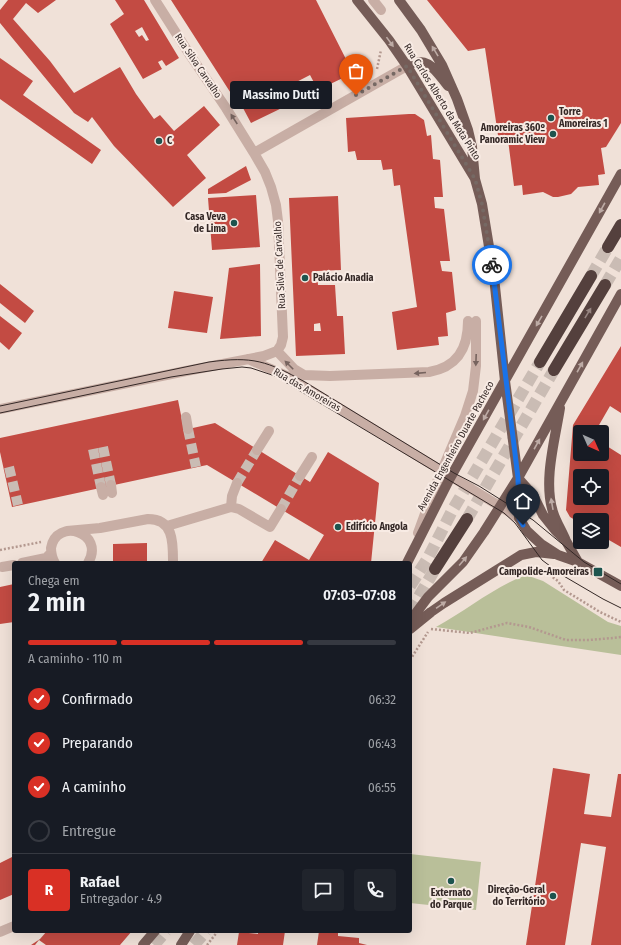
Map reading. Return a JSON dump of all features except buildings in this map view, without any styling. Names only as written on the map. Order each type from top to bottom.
[{"type":"highway","points":[[608,248],[621,225]]},
{"type":"highway","points":[[540,362],[591,276]]},
{"type":"highway","points":[[554,370],[605,285]]},
{"type":"highway","points":[[435,569],[467,519]]},
{"type":"main road","name":"Rua Carlos Alberto da Mota Pinto","points":[[357,0],[389,40],[407,66],[475,179]]},
{"type":"main road","name":"Rua Carlos Alberto da Mota Pinto","points":[[399,0],[421,30],[448,76],[468,130],[472,147],[475,179],[482,204],[494,277],[505,381],[518,478],[519,518]]},
{"type":"main road","points":[[407,66],[418,61],[427,63],[439,75],[457,99]]},
{"type":"main road","name":"Avenida Engenheiro Duarte Pacheco","points":[[408,561],[451,477],[621,174]]},
{"type":"main road","points":[[412,619],[428,597],[463,562],[484,532],[518,478],[621,294]]},
{"type":"main road","points":[[561,401],[551,465],[550,494],[553,512],[578,562]]},
{"type":"main road","points":[[518,478],[533,495],[543,515],[555,530],[566,540]]},
{"type":"main road","points":[[519,518],[527,531],[541,544],[558,555]]},
{"type":"main road","points":[[412,628],[430,612],[521,555],[536,552],[558,555],[578,562],[621,586]]},
{"type":"main road","points":[[144,945],[153,933]]},
{"type":"main road","points":[[182,944],[189,933]]},
{"type":"street","name":"Rua Silva Carvalho","points":[[155,0],[254,152]]},
{"type":"street","points":[[373,0],[383,5]]},
{"type":"street","points":[[254,152],[407,66]]},
{"type":"street","name":"Rua Silva de Carvalho","points":[[254,152],[271,187],[276,205],[278,221],[283,337],[281,345],[277,351]]},
{"type":"street","points":[[0,410],[186,370],[264,356],[277,351],[294,369],[304,376],[424,373],[438,371],[448,366],[457,358],[466,344],[472,321],[476,366],[473,391],[465,416],[441,472],[408,561]]},
{"type":"street","name":"Rua das Amoreiras","points":[[248,359],[287,376],[441,472],[519,518]]},
{"type":"street","points":[[186,417],[188,429]]},
{"type":"street","points":[[257,450],[269,430]]},
{"type":"street","points":[[300,476],[312,457]]},
{"type":"street","points":[[230,507],[232,496],[238,483]]},
{"type":"street","points":[[167,526],[230,507],[239,510],[270,527],[281,509]]},
{"type":"street","points":[[54,561],[51,553],[52,546],[55,539],[60,534],[67,531],[100,528],[148,519],[156,519],[167,526],[171,536],[173,561]]},
{"type":"street","points":[[89,561],[95,536],[100,528]]},
{"type":"street","points":[[67,531],[82,533],[87,538],[92,551]]},
{"type":"street","points":[[32,561],[46,558],[51,553]]},
{"type":"street","points":[[2,567],[12,565]]},
{"type":"street","points":[[0,932],[12,927]]},
{"type":"path","points":[[0,550],[55,539]]},
{"type":"path","points":[[528,568],[532,566],[538,567],[558,581],[564,590],[600,612],[621,622]]},
{"type":"path","points":[[430,629],[470,633],[506,623],[529,626],[566,640],[601,639],[621,636]]},
{"type":"path","points":[[412,657],[430,629],[434,626]]},
{"type":"path","points":[[207,945],[216,933]]},
{"type":"green space","points":[[526,575],[543,581],[608,622],[621,626],[621,655],[436,627],[492,592]]},
{"type":"green space","points":[[412,854],[481,862],[476,910],[412,903]]},
{"type":"tunnel","points":[[591,276],[608,247]]},
{"type":"tunnel","points":[[605,285],[621,258]]},
{"type":"tunnel","points":[[412,583],[428,558],[452,511],[540,362]]},
{"type":"tunnel","points":[[467,519],[554,370]]},
{"type":"tunnel","points":[[188,429],[196,467]]},
{"type":"tunnel","points":[[103,447],[111,485]]},
{"type":"tunnel","points":[[93,449],[101,487]]},
{"type":"tunnel","points":[[237,483],[257,450]]},
{"type":"tunnel","points":[[9,467],[18,505]]},
{"type":"tunnel","points":[[281,509],[300,476]]},
{"type":"tunnel","points":[[412,609],[435,569]]},
{"type":"tunnel","points":[[154,945],[164,933]]},
{"type":"tunnel","points":[[194,945],[204,933]]},
{"type":"tram line","points":[[0,406],[209,362],[224,360],[249,360],[270,365],[305,382],[454,473],[479,486],[533,520],[584,562],[621,584]]},
{"type":"tram line","points":[[0,413],[171,377],[222,369],[242,367],[251,368],[275,376],[504,513],[515,523],[542,560],[562,575],[621,608]]},
{"type":"way so far","points":[[356,95],[407,66],[475,179],[482,204],[492,265]]},
{"type":"place","name":"Massimo Dutti","points":[[356,95]]},
{"type":"place","name":"Torre Amoreiras 1","points":[[551,118]]},
{"type":"place","name":"Amoreiras 360º Panoramic View","points":[[553,134]]},
{"type":"place","name":"C","points":[[159,141]]},
{"type":"place","name":"Casa Veva de Lima","points":[[234,223]]},
{"type":"place","name":"Palácio Anadia","points":[[305,278]]},
{"type":"place","name":"Edifício Angola","points":[[338,527]]},
{"type":"place","name":"Campolide-Amoreiras","points":[[598,572]]},
{"type":"place","name":"Externato do Parque","points":[[451,881]]},
{"type":"place","name":"Direção-Geral do Território","points":[[553,896]]},
{"type":"route","points":[[492,265],[518,478],[519,518],[523,525]]}]
